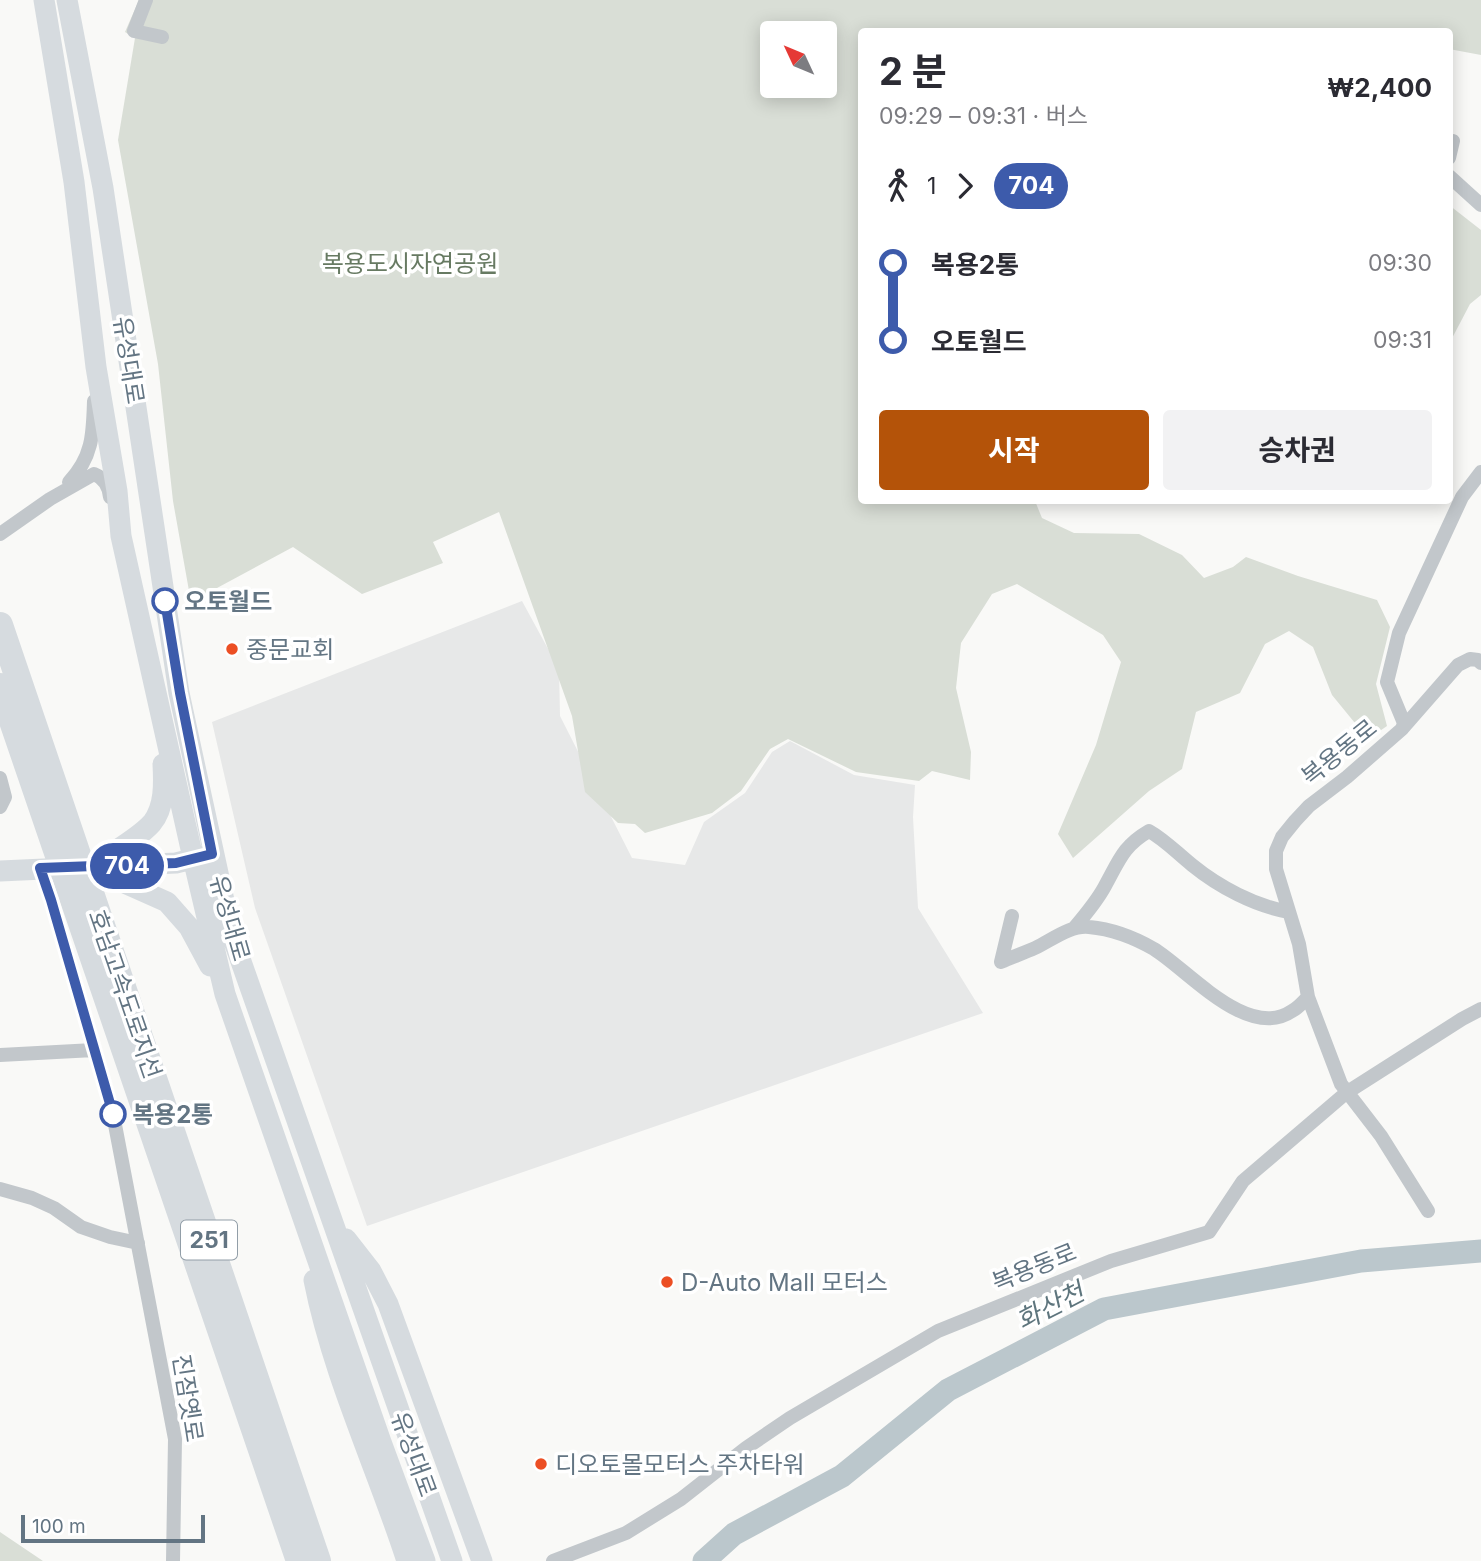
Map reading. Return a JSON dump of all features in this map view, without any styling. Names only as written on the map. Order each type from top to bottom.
[{"type":"highway","name":"호남고속도로지선","points":[[0,625],[52,807],[299,1561]]},
{"type":"highway","name":"호남고속도로지선","points":[[0,686],[52,807]]},
{"type":"highway","name":"호남고속도로지선","points":[[90,919],[318,1561]]},
{"type":"street","name":"유성대로","points":[[44,0],[74,182],[96,367],[117,491],[121,536],[159,710],[203,856],[451,1559]]},
{"type":"street","name":"유성대로","points":[[67,0],[103,187],[225,994],[425,1561]]},
{"type":"street","points":[[145,0],[134,31],[162,37]]},
{"type":"street","points":[[1453,180],[1481,205]]},
{"type":"street","points":[[50,499],[79,471],[89,455],[93,439],[96,367]]},
{"type":"street","name":"복용동로","points":[[553,1561],[626,1533],[681,1499],[746,1448],[790,1418],[938,1331],[1111,1261],[1209,1232],[1243,1181],[1346,1093],[1308,997],[1299,944],[1276,869],[1276,851],[1282,837],[1309,806],[1402,729],[1404,723],[1387,682],[1399,633],[1462,497],[1481,472]]},
{"type":"street","points":[[0,534],[50,499],[94,474],[101,477],[110,492],[113,513],[121,536]]},
{"type":"street","points":[[1402,729],[1458,665],[1470,659],[1481,663]]},
{"type":"street","points":[[89,868],[153,822],[161,804],[164,787],[159,710]]},
{"type":"street","points":[[0,779],[5,797],[0,807]]},
{"type":"street","points":[[1012,916],[1001,962],[1034,949],[1075,927],[1105,887],[1116,863],[1132,841],[1149,831],[1209,877],[1243,896],[1273,909],[1289,912]]},
{"type":"street","points":[[0,872],[176,863],[203,856]]},
{"type":"street","name":"진잠옛로","points":[[40,868],[112,1109],[138,1243],[174,1439],[173,1561]]},
{"type":"street","points":[[89,868],[167,902],[189,927],[225,994]]},
{"type":"street","points":[[1075,927],[1122,934],[1153,949],[1229,1008],[1254,1016],[1274,1018],[1291,1012],[1308,997]]},
{"type":"street","points":[[1428,1211],[1381,1136],[1346,1093],[1481,1009]]},
{"type":"street","points":[[0,1055],[94,1050]]},
{"type":"street","points":[[0,1189],[32,1198],[54,1208],[81,1227],[138,1243]]},
{"type":"street","points":[[300,1206],[321,1316],[407,1561]]},
{"type":"street","points":[[333,1222],[370,1272],[388,1304],[482,1561]]},
{"type":"shaded area","points":[[522,601],[559,669],[560,716],[632,858],[685,865],[704,822],[745,793],[772,752],[790,741],[854,775],[915,785],[913,817],[918,908],[983,1013],[367,1226],[255,908],[212,722]]},
{"type":"green space","name":"복용도시자연공원","points":[[139,0],[1481,0],[1481,55],[1453,50],[1453,28],[858,28],[858,504],[1036,504],[1042,518],[1074,533],[1139,534],[1182,555],[1204,578],[1233,567],[1246,557],[1377,600],[1390,627],[1376,684],[1387,726],[1368,739],[1332,695],[1313,647],[1289,631],[1265,644],[1240,693],[1196,712],[1182,769],[1149,791],[1073,858],[1058,834],[1096,745],[1121,662],[1103,635],[1017,584],[992,594],[961,643],[956,688],[971,752],[970,780],[932,771],[919,781],[856,772],[788,739],[770,749],[741,791],[712,813],[645,833],[635,824],[618,823],[585,792],[572,716],[499,512],[433,542],[443,563],[362,594],[293,547],[191,602],[173,501],[158,364],[118,140],[135,38],[125,32]]},
{"type":"green space","points":[[1453,208],[1481,230],[1481,295],[1470,304],[1453,336]]},
{"type":"green space","points":[[0,1532],[43,1561],[0,1561]]},
{"type":"waterway","name":"화산천","points":[[704,1561],[734,1534],[842,1476],[948,1390],[1104,1309],[1361,1261],[1481,1251]]},
{"type":"bus line","name":"704","points":[[113,1114],[40,868],[176,863],[212,854],[165,601]]},
{"type":"place","name":"오토월드","points":[[165,601]]},
{"type":"place","name":"중문교회","points":[[232,649]]},
{"type":"place","name":"복용2통","points":[[113,1114]]},
{"type":"place","name":"D-Auto Mall 모터스","points":[[667,1282]]},
{"type":"place","name":"디오토몰모터스 주차타워","points":[[541,1464]]}]
